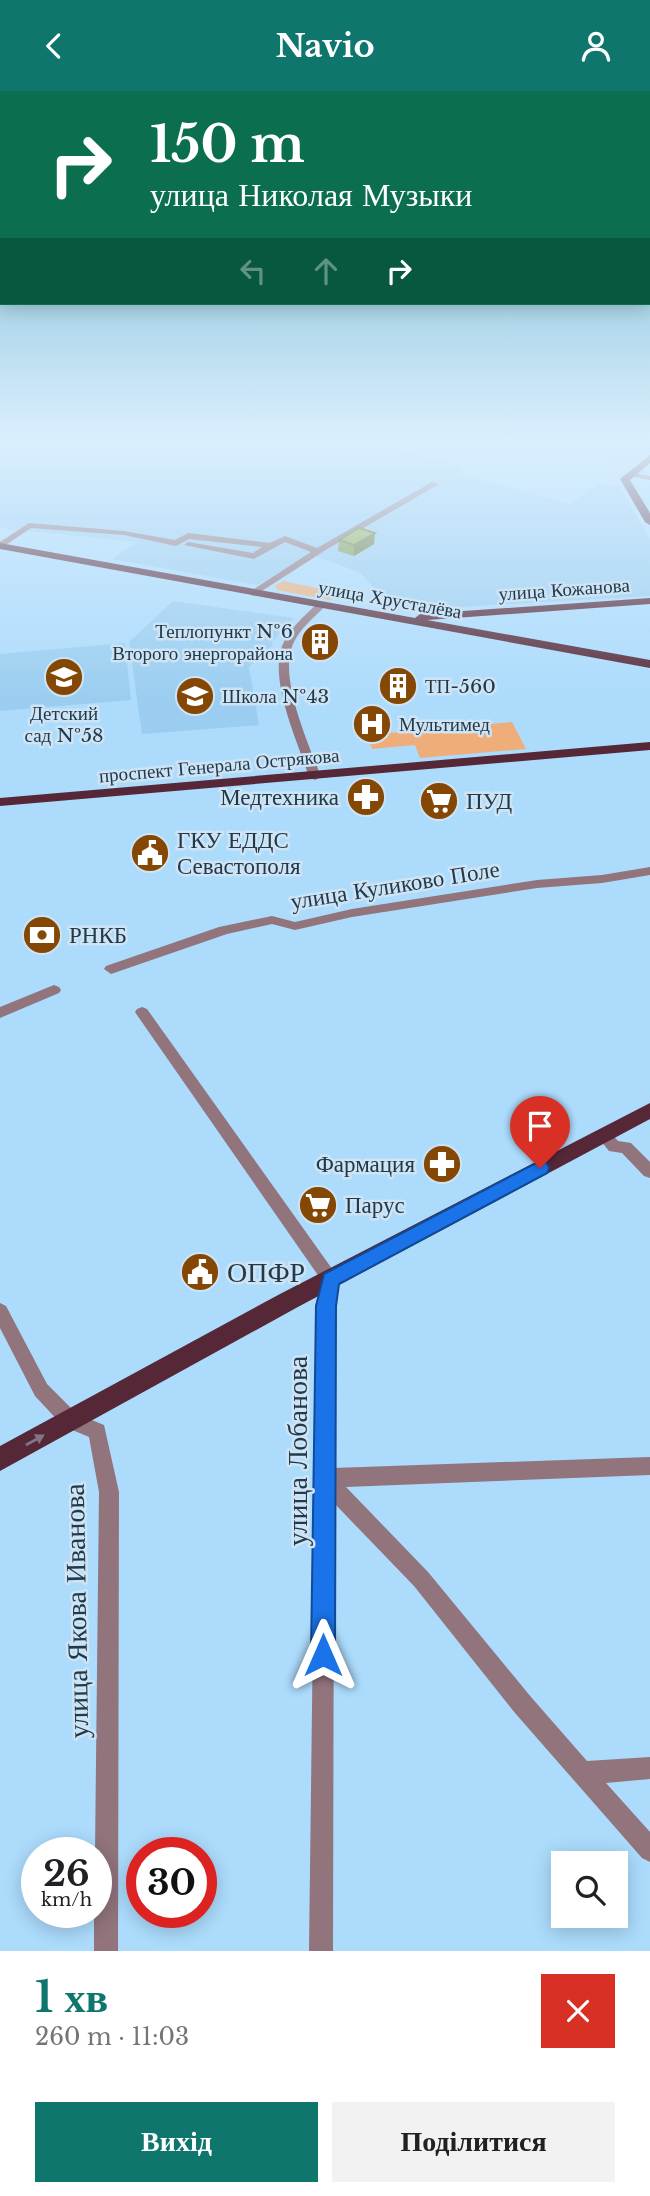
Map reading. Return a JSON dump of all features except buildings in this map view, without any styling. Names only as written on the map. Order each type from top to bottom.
[{"type":"main road","name":"улица Хрусталёва","points":[[0,546],[650,664]]},
{"type":"main road","name":"улица Кожанова","points":[[397,619],[650,601]]},
{"type":"main road","points":[[481,634],[471,624],[480,614],[491,611]]},
{"type":"main road","points":[[455,630],[452,621],[462,613]]},
{"type":"main road","name":"проспект Генерала Острякова","points":[[0,802],[315,777],[650,746]]},
{"type":"main road","points":[[0,1459],[650,1110]]},
{"type":"street","points":[[0,546],[25,528]]},
{"type":"street","points":[[62,528],[124,533],[254,556],[285,539],[318,552]]},
{"type":"street","points":[[254,593],[360,528]]},
{"type":"street","points":[[315,777],[284,670],[286,649],[291,638],[320,606]]},
{"type":"street","name":"улица Куликово Поле","points":[[111,969],[224,930],[272,920],[295,926],[352,913],[505,889],[650,871]]},
{"type":"street","points":[[0,1013],[54,989]]},
{"type":"street","points":[[142,1012],[331,1280]]},
{"type":"street","points":[[604,1135],[614,1147],[626,1147],[650,1172]]},
{"type":"street","name":"улица Лобанова","points":[[321,1951],[326,1306],[331,1280]]},
{"type":"street","name":"улица Якова Иванова","points":[[0,1311],[41,1389],[70,1420],[97,1430],[109,1492],[106,1951]]},
{"type":"street","points":[[324,1478],[650,1466]]},
{"type":"street","points":[[324,1478],[421,1579],[523,1705],[650,1850]]},
{"type":"street","points":[[582,1773],[650,1767]]},
{"type":"shaded area","points":[[0,528],[643,528],[650,539],[650,596],[421,609],[387,603],[361,573],[310,554],[258,585],[112,559],[137,542]]},
{"type":"shaded area","points":[[283,581],[336,592],[338,595],[330,600],[277,590],[275,586]]},
{"type":"shaded area","name":"Школа №43","points":[[173,601],[294,618],[271,643],[273,645],[249,667],[259,725],[142,734],[129,642]]},
{"type":"shaded area","name":"Детский сад №58","points":[[125,643],[131,700],[0,711],[0,654]]},
{"type":"shaded area","points":[[512,722],[526,749],[420,758],[415,745],[372,749],[367,735]]},
{"type":"place","name":"Теплопункт №6 Второго энергорайона","points":[[320,642]]},
{"type":"place","name":"Детский сад №58","points":[[64,677]]},
{"type":"place","name":"ТП-560","points":[[398,686]]},
{"type":"place","name":"Школа №43","points":[[195,696]]},
{"type":"place","name":"Мультимед","points":[[372,724]]},
{"type":"place","name":"Медтехника","points":[[366,797]]},
{"type":"place","name":"ПУД","points":[[439,801]]},
{"type":"place","name":"ГКУ ЕДДС Севастополя","points":[[150,853]]},
{"type":"place","name":"РНКБ","points":[[42,935]]},
{"type":"place","name":"Фармация","points":[[442,1164]]},
{"type":"place","name":"Парус","points":[[318,1205]]},
{"type":"place","name":"ОПФР","points":[[200,1272]]},
{"type":"route","points":[[323,1655],[326,1306],[331,1280],[540,1168]]}]
